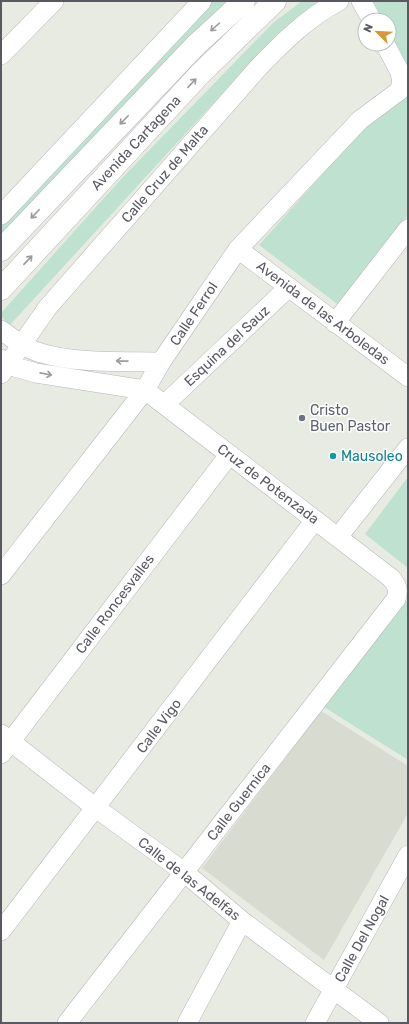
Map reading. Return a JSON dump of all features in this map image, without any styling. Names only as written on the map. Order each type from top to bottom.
[{"type":"street","points":[[1,55],[54,1]]},
{"type":"street","points":[[1,215],[202,1]]},
{"type":"street","name":"Avenida Cartagena","points":[[1,250],[195,46],[244,1]]},
{"type":"street","name":"Avenida Cartagena","points":[[1,288],[200,74],[275,1]]},
{"type":"street","name":"Calle Cruz de Malta","points":[[3,366],[48,307],[258,68],[291,35],[318,12],[339,1]]},
{"type":"street","points":[[362,1],[368,12]]},
{"type":"street","name":"Calle Ferrol","points":[[1,575],[145,390],[161,362],[238,249],[360,120],[399,91],[402,83],[400,72],[389,52]]},
{"type":"street","points":[[335,323],[408,229]]},
{"type":"street","name":"Avenida de las Arboledas","points":[[238,249],[408,377]]},
{"type":"street","name":"Esquina del Sauz","points":[[165,404],[289,287]]},
{"type":"street","points":[[1,330],[20,344],[41,353],[85,360],[161,362]]},
{"type":"street","points":[[3,366],[66,378],[145,390]]},
{"type":"street","name":"Cruz de Potenzada","points":[[145,390],[391,578]]},
{"type":"street","points":[[338,537],[408,448]]},
{"type":"street","name":"Calle Roncesvalles","points":[[4,743],[230,455]]},
{"type":"street","name":"Calle Vigo","points":[[1,931],[316,520]]},
{"type":"street","name":"Calle Guernica","points":[[67,1023],[396,599],[398,594],[397,588],[391,578]]},
{"type":"street","name":"Calle de las Adelfas","points":[[4,743],[184,872],[242,921],[379,1023]]},
{"type":"street","name":"Calle Del Nogal","points":[[315,1023],[408,855]]},
{"type":"street","points":[[186,1023],[242,921]]},
{"type":"shaded area","points":[[321,711],[408,766],[408,813],[324,960],[202,868]]},
{"type":"green space","points":[[208,1],[230,1],[136,92],[1,237],[1,222]]},
{"type":"green space","points":[[302,1],[320,1],[310,7],[276,35],[9,326],[1,316],[1,313],[122,178],[273,23]]},
{"type":"green space","points":[[373,1],[408,1],[408,76],[397,52],[397,12],[378,12]]},
{"type":"green space","points":[[408,90],[408,215],[340,306],[259,245],[362,130]]},
{"type":"green space","points":[[408,477],[408,568],[365,534]]},
{"type":"green space","points":[[408,599],[408,760],[324,707]]},
{"type":"place","name":"Cristo Buen Pastor","points":[[302,418]]},
{"type":"place","name":"Mausoleo","points":[[333,456]]}]
